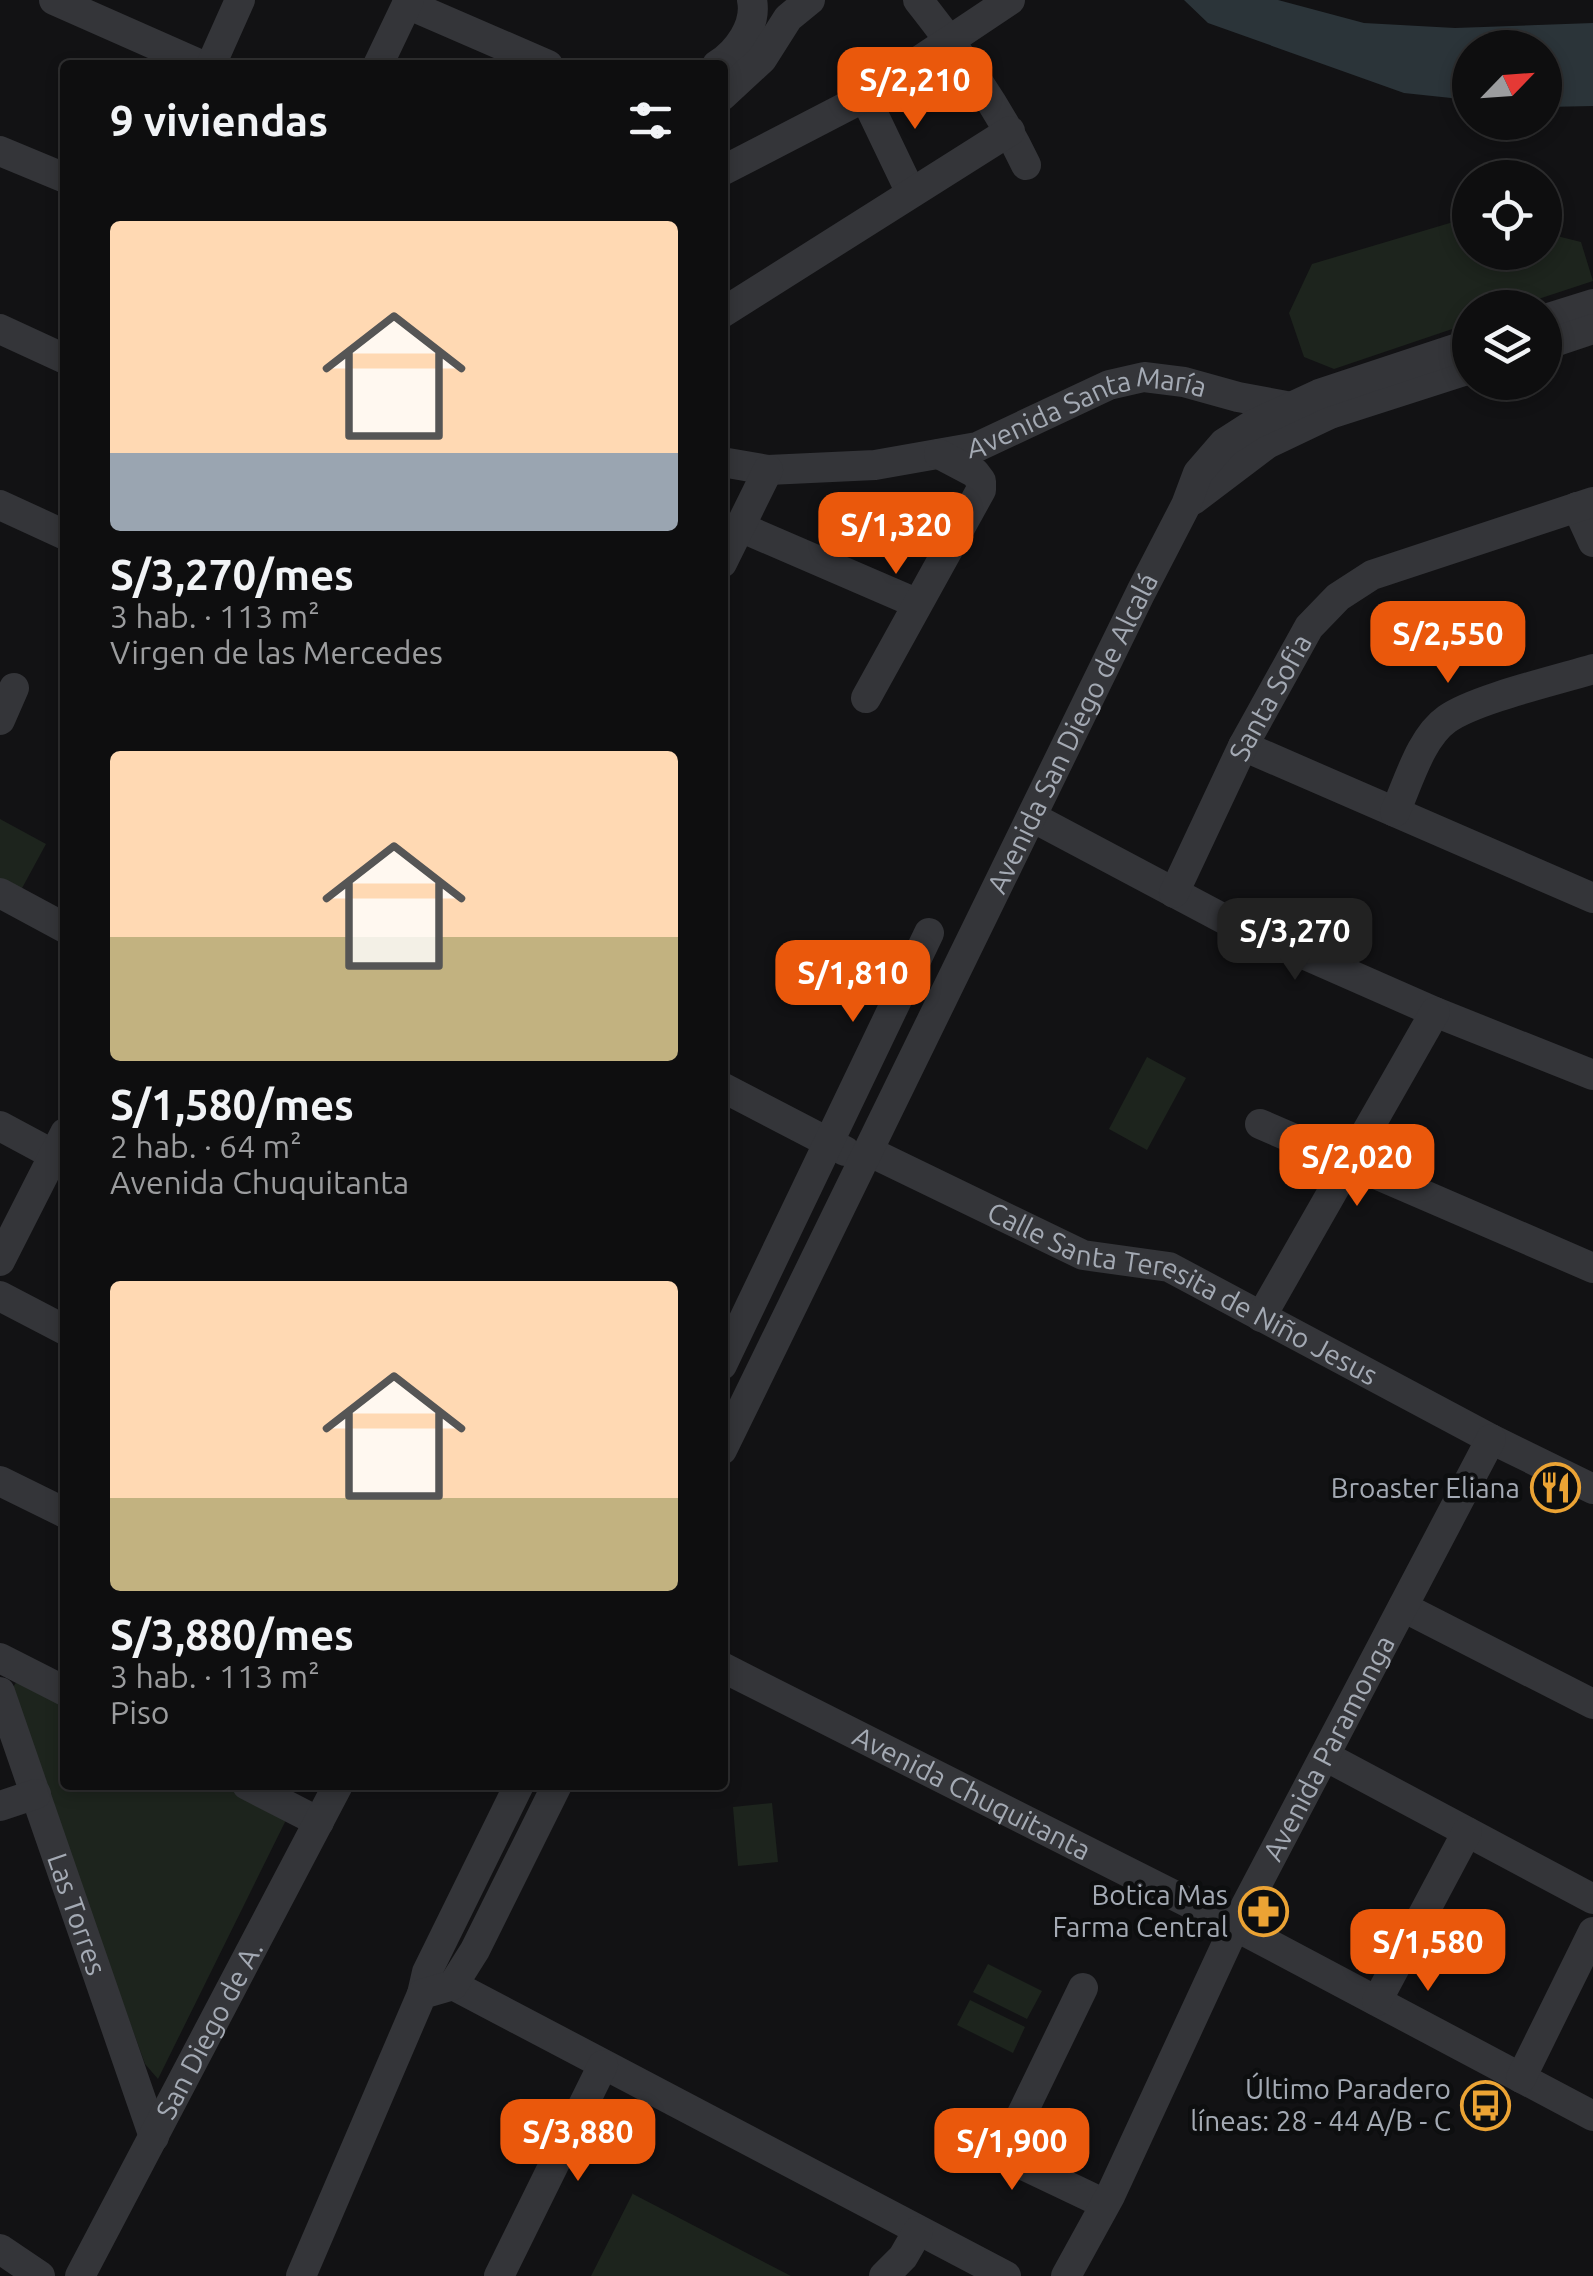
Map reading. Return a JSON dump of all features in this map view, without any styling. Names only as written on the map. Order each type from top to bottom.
[{"type":"street","points":[[54,0],[190,60]]},
{"type":"street","points":[[213,60],[240,0]]},
{"type":"street","points":[[725,60],[751,26],[752,0]]},
{"type":"street","points":[[728,90],[762,59],[788,18],[810,0]]},
{"type":"street","points":[[918,0],[1010,131],[1026,165]]},
{"type":"street","points":[[728,168],[865,96],[1010,0]]},
{"type":"street","points":[[380,60],[408,2],[537,60]]},
{"type":"street","points":[[865,96],[911,192]]},
{"type":"street","points":[[728,309],[1010,131]]},
{"type":"street","points":[[0,151],[60,176]]},
{"type":"street","points":[[1562,314],[1593,304]]},
{"type":"street","points":[[0,330],[60,357]]},
{"type":"street","points":[[1562,340],[1593,330]]},
{"type":"street","name":"Avenida San Diego de Alcalá","points":[[728,1438],[1198,474],[1224,444],[1291,406],[1452,350]]},
{"type":"street","name":"Avenida San Diego de Alcalá","points":[[1186,505],[1267,444],[1330,414],[1452,375]]},
{"type":"street","name":"Avenida Santa María","points":[[728,463],[768,470],[875,465],[977,447],[1109,385],[1144,378],[1184,382],[1238,397],[1330,414]]},
{"type":"street","points":[[866,698],[980,490],[981,482],[975,473],[939,454]]},
{"type":"street","points":[[728,551],[768,470]]},
{"type":"street","points":[[1585,505],[1593,542]]},
{"type":"street","name":"Santa Sofia","points":[[1174,893],[1244,746],[1309,627],[1338,597],[1372,575],[1585,505]]},
{"type":"street","points":[[0,506],[60,533]]},
{"type":"street","points":[[740,527],[916,603]]},
{"type":"street","points":[[1395,812],[1425,746],[1446,719],[1593,669]]},
{"type":"street","points":[[0,720],[14,688]]},
{"type":"street","points":[[1244,746],[1593,898]]},
{"type":"street","points":[[1032,817],[1224,919],[1435,1012],[1593,1075]]},
{"type":"street","points":[[0,892],[60,925]]},
{"type":"street","points":[[728,1354],[929,933]]},
{"type":"street","points":[[1261,1318],[1435,1012]]},
{"type":"street","points":[[879,1040],[916,1056]]},
{"type":"street","name":"Calle Santa Teresita de Niño Jesus","points":[[728,1090],[830,1144],[868,1157],[1083,1255],[1169,1268],[1593,1489]]},
{"type":"street","points":[[1260,1124],[1593,1268]]},
{"type":"street","points":[[0,1126],[60,1144],[0,1262]]},
{"type":"street","points":[[0,1296],[60,1327]]},
{"type":"street","name":"Avenida Paramonga","points":[[1066,2276],[1105,2204],[1235,1926],[1491,1438]]},
{"type":"street","points":[[0,1481],[60,1510]]},
{"type":"street","points":[[1403,1606],[1593,1704]]},
{"type":"street","points":[[0,1658],[60,1688]]},
{"type":"street","name":"Avenida Chuquitanta","points":[[728,1670],[1235,1926],[1593,2116]]},
{"type":"street","name":"Las Torres","points":[[0,1692],[154,2136]]},
{"type":"street","points":[[1325,1756],[1593,1899]]},
{"type":"street","points":[[257,1790],[319,1822]]},
{"type":"street","name":"San Diego de A.","points":[[80,2276],[335,1790]]},
{"type":"street","points":[[301,2276],[422,1994],[427,1972],[516,1790]]},
{"type":"street","points":[[422,1994],[452,1985],[475,1950],[555,1790]]},
{"type":"street","points":[[0,1806],[36,1794]]},
{"type":"street","points":[[1377,2001],[1467,1832]]},
{"type":"street","points":[[1522,2078],[1593,1932]]},
{"type":"street","points":[[452,1985],[1006,2276]]},
{"type":"street","points":[[1002,2155],[1083,1988]]},
{"type":"street","points":[[499,2276],[603,2065]]},
{"type":"street","points":[[974,2141],[1105,2204]]},
{"type":"street","points":[[884,2276],[903,2257],[918,2231]]},
{"type":"street","points":[[5,2253],[40,2276]]},
{"type":"shaded area","points":[[1184,0],[1278,0],[1364,23],[1455,28],[1593,23],[1593,106],[1562,107],[1562,30],[1452,30],[1452,98],[1404,93],[1208,23]]},
{"type":"shaded area","points":[[1452,222],[1452,270],[1562,270],[1562,237],[1581,242],[1593,281],[1562,291],[1452,290],[1452,329],[1334,369],[1304,357],[1289,313],[1312,264]]},
{"type":"shaded area","points":[[0,819],[46,844],[21,890],[0,879]]},
{"type":"shaded area","points":[[1147,1057],[1186,1078],[1147,1150],[1109,1129]]},
{"type":"shaded area","points":[[17,1681],[60,1703],[60,1790],[231,1790],[287,1818],[158,2079],[145,2064],[10,1692]]},
{"type":"shaded area","points":[[772,1803],[778,1862],[738,1866],[733,1807]]},
{"type":"shaded area","points":[[988,1964],[1042,1991],[1027,2019],[973,1992]]},
{"type":"shaded area","points":[[970,2000],[1025,2027],[1013,2053],[957,2025]]},
{"type":"shaded area","points":[[633,2194],[791,2276],[591,2276]]},
{"type":"place","name":"Broaster Eliana","points":[[1555,1488]]},
{"type":"place","name":"Botica Mas Farma Central","points":[[1263,1911]]},
{"type":"place","name":"Último Paradero líneas: 28 - 44 A/B - C","points":[[1486,2105]]}]
